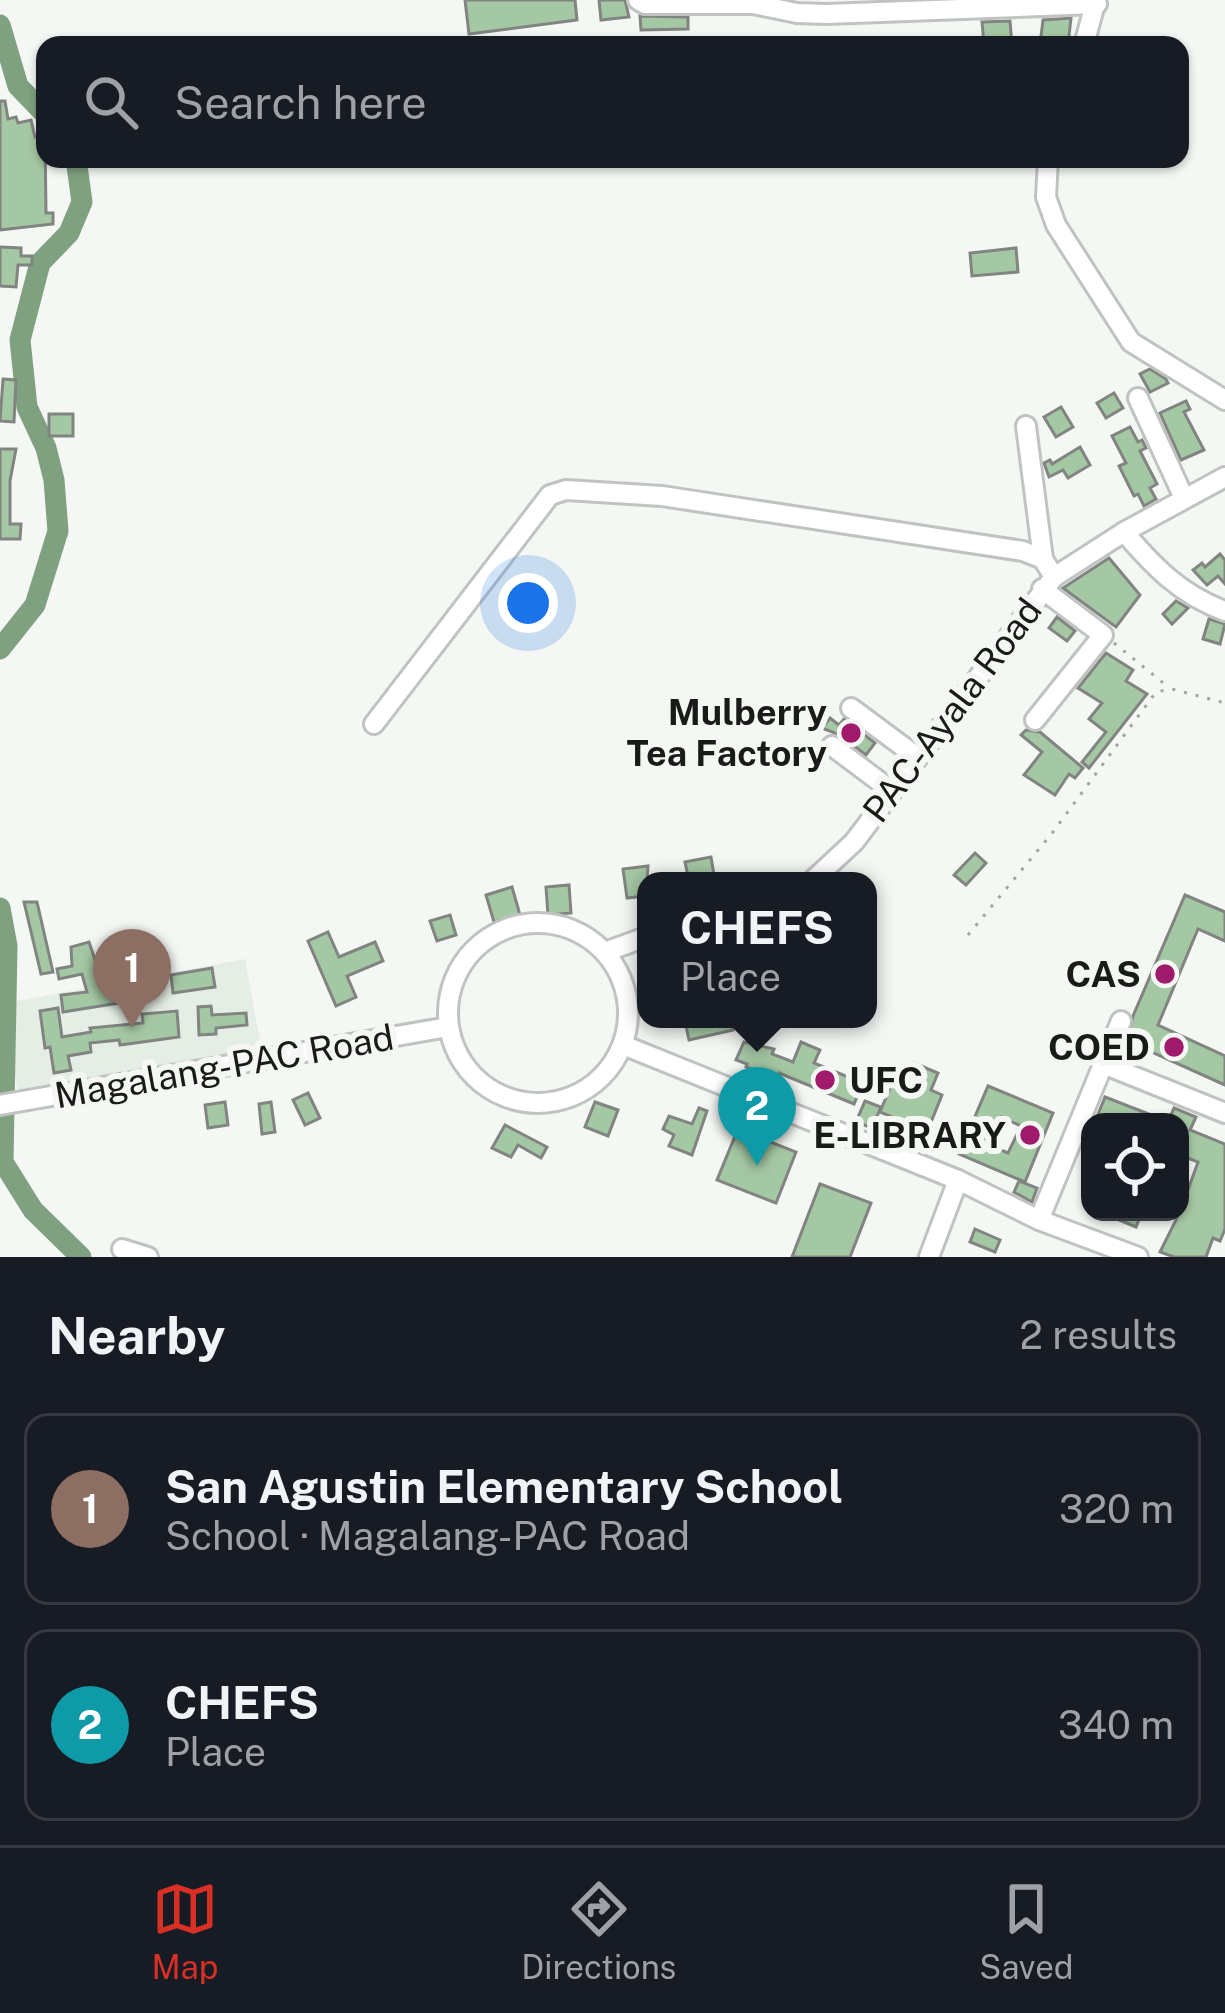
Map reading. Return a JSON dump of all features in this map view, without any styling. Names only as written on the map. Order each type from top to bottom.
[{"type":"street","points":[[638,0],[645,4],[753,4],[826,14],[1096,2],[1087,36]]},
{"type":"street","points":[[1048,168],[1046,197],[1056,225],[1131,342],[1225,400]]},
{"type":"street","points":[[1138,398],[1184,498]]},
{"type":"street","points":[[1026,426],[1048,583],[1103,634],[1035,720]]},
{"type":"street","name":"PAC-Ayala Road","points":[[822,872],[854,842],[1048,583],[1124,532],[1225,477]]},
{"type":"street","points":[[374,724],[550,495],[566,490],[662,496],[794,514],[1024,551],[1043,559]]},
{"type":"street","points":[[1124,532],[1157,571],[1197,601],[1225,611]]},
{"type":"street","points":[[851,708],[917,757]]},
{"type":"street","points":[[868,772],[894,742]]},
{"type":"street","points":[[832,746],[892,790]]},
{"type":"street","points":[[526,923],[555,924],[582,934],[605,952],[623,980],[629,1012],[623,1045],[609,1070],[586,1090],[559,1101],[529,1103],[500,1095],[476,1079],[458,1055],[448,1027],[448,998],[458,971],[475,948],[499,932],[526,923]]},
{"type":"street","points":[[605,952],[637,940]]},
{"type":"street","points":[[1039,1220],[1121,1022]]},
{"type":"street","name":"Magalang-PAC Road","points":[[0,1105],[448,1027]]},
{"type":"street","points":[[623,1045],[1138,1257]]},
{"type":"street","points":[[1102,1064],[1225,1112]]},
{"type":"street","points":[[929,1257],[958,1180]]},
{"type":"street","points":[[122,1250],[148,1257]]},
{"type":"path","points":[[1103,634],[1172,688],[1225,703]]},
{"type":"path","points":[[968,935],[1053,832],[1156,692],[1172,688]]},
{"type":"shaded area","points":[[245,959],[262,1052],[19,1097],[1,1004]]},
{"type":"building","points":[[465,0],[575,0],[577,20],[469,34]]},
{"type":"building","points":[[599,0],[625,0],[629,17],[601,20]]},
{"type":"building","points":[[640,16],[688,17],[688,29],[641,30]]},
{"type":"building","points":[[1071,18],[1069,36],[1041,36],[1043,20]]},
{"type":"building","points":[[1010,21],[1011,36],[983,36],[982,22]]},
{"type":"building","points":[[0,101],[5,101],[8,119],[31,120],[36,168],[45,168],[46,213],[53,213],[53,224],[0,230]]},
{"type":"building","points":[[0,247],[21,248],[21,256],[32,256],[32,265],[18,265],[16,287],[0,286]]},
{"type":"building","points":[[1016,248],[1018,272],[972,276],[970,253]]},
{"type":"building","points":[[1150,369],[1168,383],[1150,392],[1140,374]]},
{"type":"building","points":[[3,379],[16,380],[14,422],[0,421]]},
{"type":"building","points":[[1114,393],[1123,408],[1106,418],[1097,403]]},
{"type":"building","points":[[1186,401],[1190,409],[1184,412],[1204,450],[1181,460],[1160,413]]},
{"type":"building","points":[[1061,407],[1073,427],[1056,437],[1044,417]]},
{"type":"building","points":[[49,414],[73,414],[73,436],[49,436]]},
{"type":"building","points":[[1130,427],[1146,448],[1140,451],[1157,484],[1150,488],[1156,499],[1144,506],[1119,466],[1126,463],[1112,436]]},
{"type":"building","points":[[1080,447],[1090,465],[1068,478],[1063,470],[1049,477],[1044,463],[1050,460],[1052,464]]},
{"type":"building","points":[[0,449],[16,449],[10,524],[21,524],[20,539],[0,539]]},
{"type":"building","points":[[1220,554],[1225,560],[1225,584],[1218,576],[1207,585],[1193,570]]},
{"type":"building","points":[[1109,558],[1140,595],[1116,627],[1063,588]]},
{"type":"building","points":[[1176,601],[1188,608],[1172,624],[1163,614]]},
{"type":"building","points":[[1057,617],[1075,631],[1067,641],[1049,628]]},
{"type":"building","points":[[1209,619],[1225,624],[1220,644],[1203,639]]},
{"type":"building","points":[[1106,653],[1133,670],[1126,681],[1147,694],[1089,768],[1082,762],[1106,732],[1089,719],[1102,703],[1078,688]]},
{"type":"building","points":[[830,718],[839,725],[844,719],[875,743],[866,755],[822,728]]},
{"type":"building","points":[[1026,730],[1040,732],[1083,768],[1075,778],[1069,774],[1055,795],[1024,775],[1042,752],[1021,735]]},
{"type":"building","points":[[975,853],[986,863],[966,885],[954,875]]},
{"type":"building","points":[[711,857],[714,872],[687,872],[685,862]]},
{"type":"building","points":[[648,866],[648,872],[637,872],[637,897],[627,898],[623,869]]},
{"type":"building","points":[[569,885],[571,913],[548,915],[546,887]]},
{"type":"building","points":[[512,887],[520,915],[494,922],[486,895]]},
{"type":"building","points":[[1185,895],[1225,912],[1225,941],[1198,929],[1158,1025],[1225,1056],[1225,1085],[1127,1041],[1133,1016]]},
{"type":"building","points":[[24,902],[37,902],[53,972],[41,974]]},
{"type":"building","points":[[450,915],[456,935],[437,941],[430,921]]},
{"type":"building","points":[[328,932],[339,957],[375,942],[383,961],[347,976],[356,997],[336,1006],[308,941]]},
{"type":"building","points":[[89,942],[105,989],[136,985],[138,1000],[63,1012],[61,995],[87,992],[82,974],[59,979],[57,969],[72,966],[71,947]]},
{"type":"building","points":[[212,968],[215,987],[173,993],[171,975]]},
{"type":"building","points":[[211,1006],[212,1015],[246,1013],[247,1025],[199,1035],[198,1007]]},
{"type":"building","points":[[58,1008],[62,1037],[91,1032],[90,1028],[143,1023],[142,1014],[177,1011],[179,1037],[120,1045],[119,1040],[90,1043],[91,1052],[68,1056],[71,1070],[54,1073],[40,1011]]},
{"type":"building","points":[[686,1028],[733,1028],[733,1030],[689,1040]]},
{"type":"building","points":[[744,1042],[774,1049],[772,1054],[793,1062],[801,1042],[820,1050],[814,1063],[863,1083],[854,1104],[779,1073],[776,1079],[746,1067],[736,1060]]},
{"type":"building","points":[[914,1063],[938,1073],[931,1090],[942,1095],[927,1132],[880,1112],[890,1088],[868,1080],[872,1067],[907,1080]]},
{"type":"building","name":"E-LIBRARY","points":[[988,1086],[1053,1113],[1025,1182],[959,1154]],"holes":[[[1001,1117],[1021,1126],[1008,1153],[989,1145]]]},
{"type":"building","points":[[308,1093],[320,1118],[305,1125],[293,1100]]},
{"type":"building","points":[[1105,1097],[1146,1113],[1099,1113]]},
{"type":"building","points":[[865,1101],[881,1107],[872,1128],[856,1122]]},
{"type":"building","points":[[225,1102],[228,1125],[208,1128],[205,1105]]},
{"type":"building","points":[[271,1102],[275,1132],[262,1134],[259,1104]]},
{"type":"building","points":[[595,1102],[618,1110],[608,1136],[585,1127]]},
{"type":"building","points":[[699,1108],[707,1111],[692,1155],[669,1146],[674,1135],[663,1129],[669,1116],[692,1124]]},
{"type":"building","points":[[1189,1114],[1196,1117],[1190,1130],[1225,1144],[1225,1229],[1220,1241],[1213,1238],[1206,1257],[1174,1257],[1160,1252],[1176,1221],[1189,1221],[1189,1187],[1198,1162],[1189,1158]]},
{"type":"building","points":[[505,1125],[547,1147],[541,1158],[518,1145],[511,1157],[492,1148]]},
{"type":"building","points":[[738,1129],[796,1152],[776,1203],[717,1180]]},
{"type":"building","points":[[1019,1181],[1037,1188],[1032,1202],[1014,1192]]},
{"type":"building","points":[[820,1184],[871,1203],[850,1257],[792,1257]]},
{"type":"building","points":[[975,1229],[1000,1240],[995,1252],[970,1242]]},
{"type":"waterway","points":[[0,25],[18,86],[36,105]]},
{"type":"waterway","points":[[0,649],[35,605],[58,531],[54,480],[27,407],[20,340],[40,263],[69,233],[82,202],[77,168]]},
{"type":"waterway","points":[[0,908],[7,946],[3,1162],[33,1210],[81,1257]]},
{"type":"place","name":"Mulberry Tea Factory","points":[[851,733]]},
{"type":"place","name":"CAS","points":[[1165,974]]},
{"type":"place","name":"San Agustin Elementary School","points":[[132,1028]]},
{"type":"place","name":"COED","points":[[1174,1047]]},
{"type":"place","name":"UFC","points":[[825,1080]]},
{"type":"place","name":"E-LIBRARY","points":[[1030,1135]]},
{"type":"place","name":"CHEFS","points":[[757,1166]]}]
